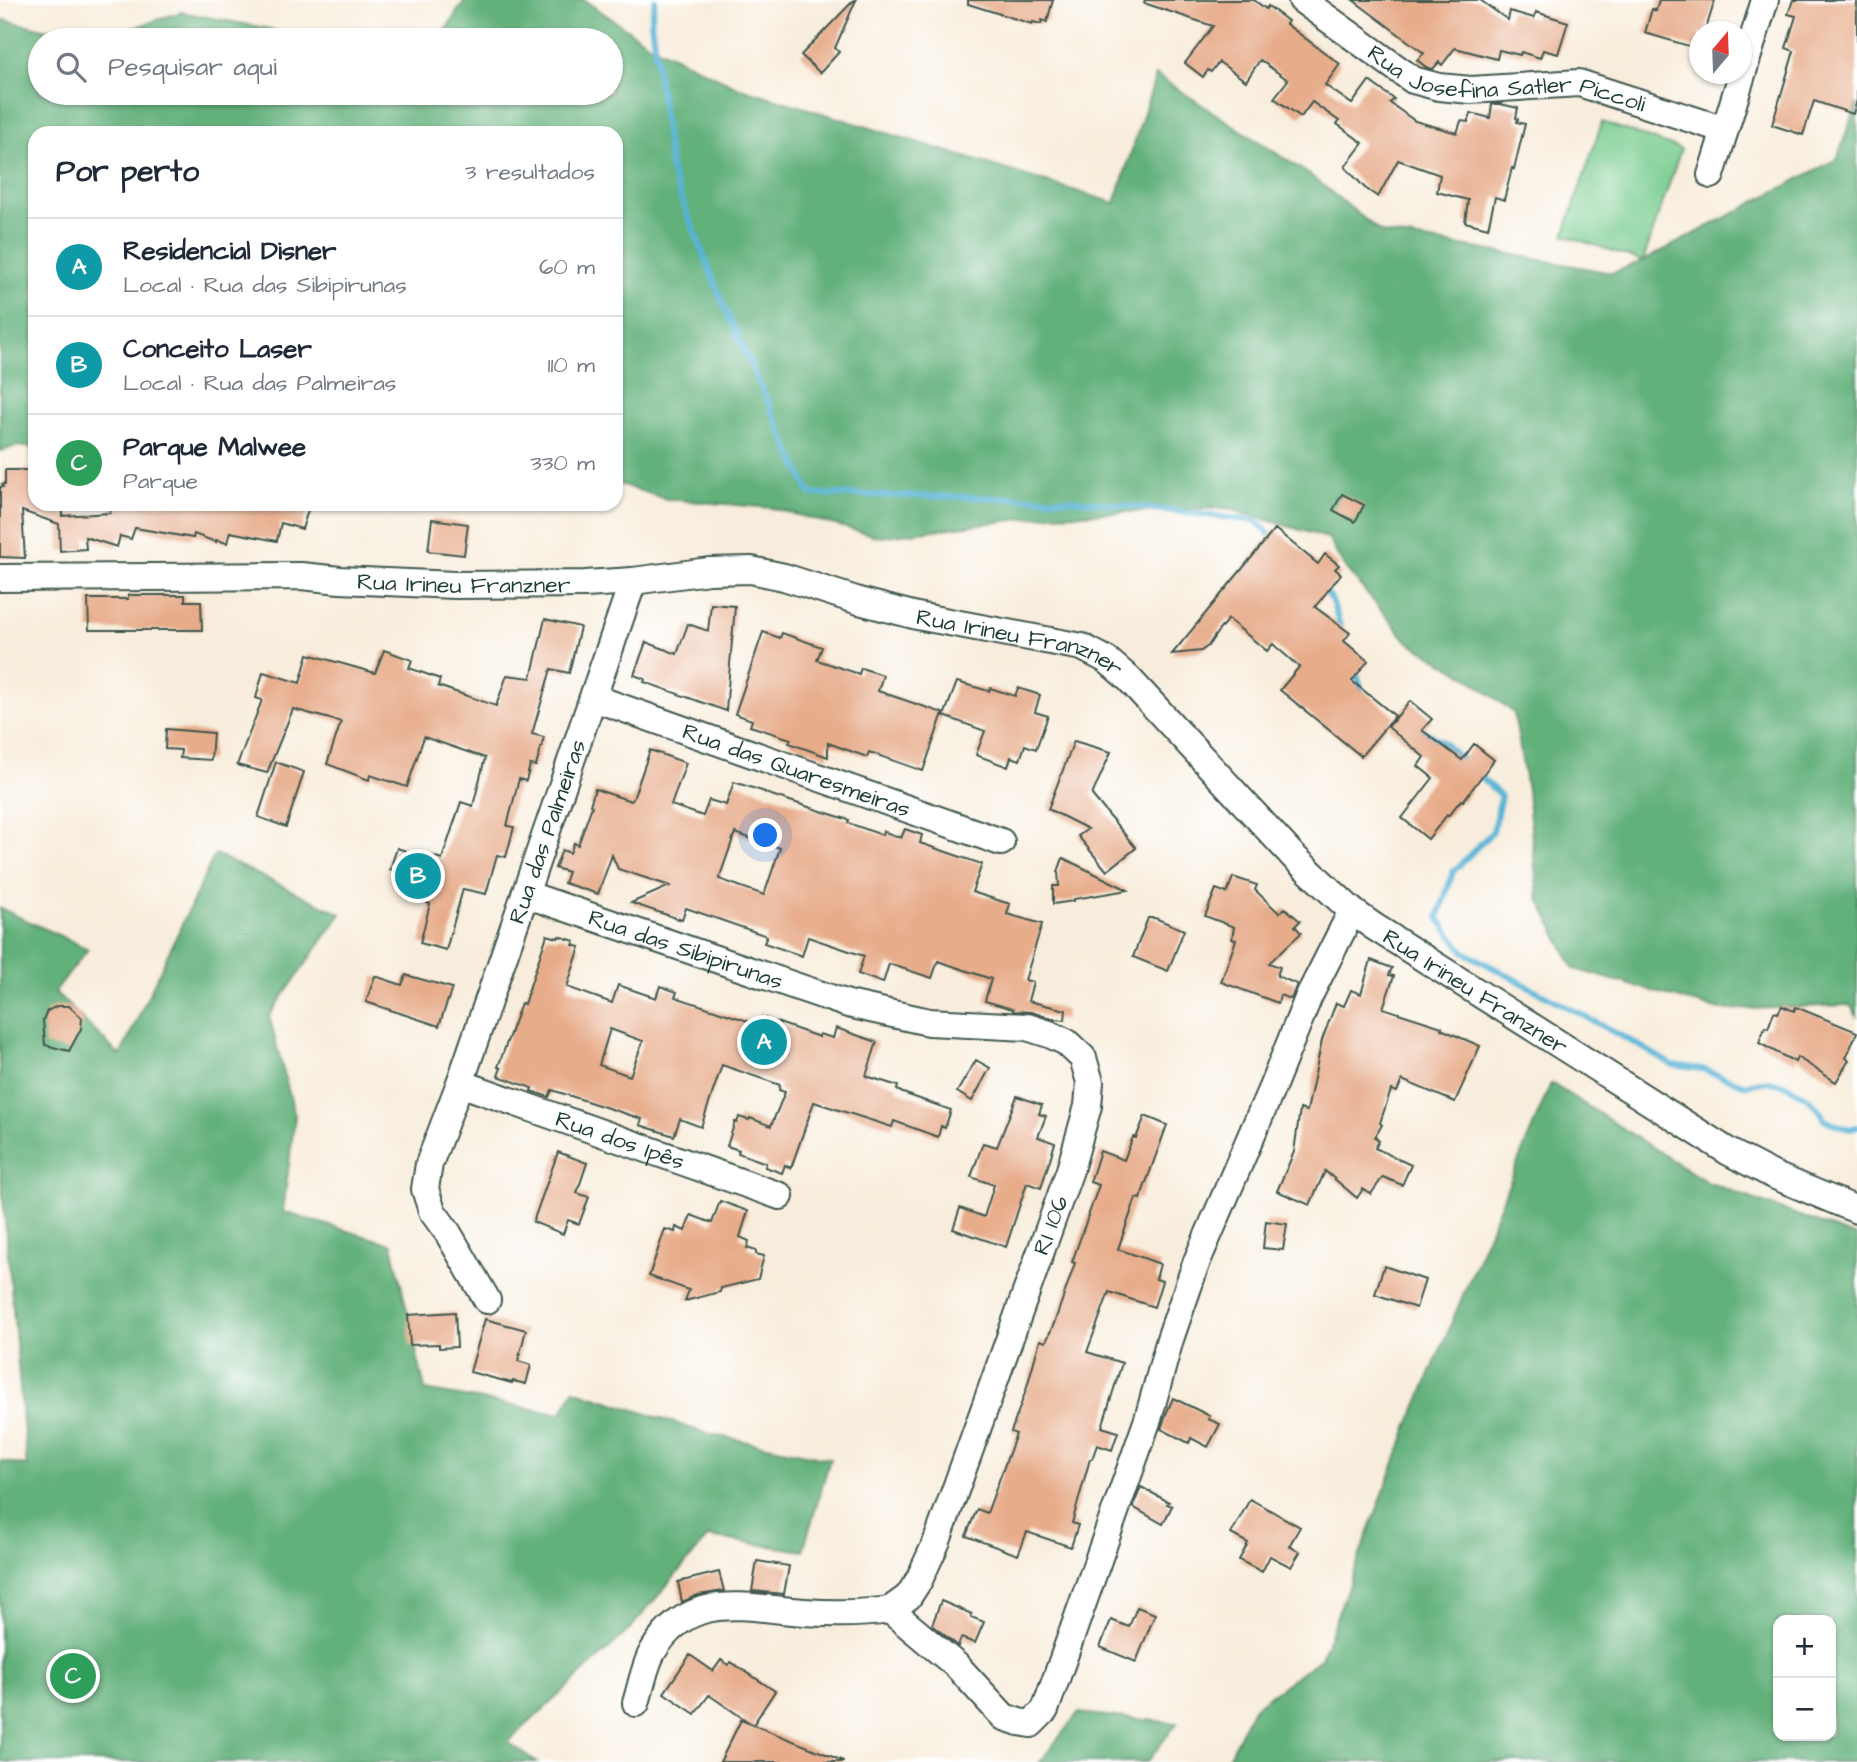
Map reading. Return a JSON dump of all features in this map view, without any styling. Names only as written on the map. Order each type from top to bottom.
[{"type":"street","name":"Rua Josefina Satler Piccoli","points":[[1302,0],[1413,80],[1439,87],[1471,90],[1579,83],[1725,130]]},
{"type":"street","points":[[1711,175],[1765,0]]},
{"type":"street","name":"Rua Irineu Franzner","points":[[0,578],[301,576],[455,585],[585,584],[709,571],[751,570],[917,616],[1082,648],[1107,660],[1129,678],[1294,857],[1352,911],[1404,948],[1729,1153],[1773,1175],[1857,1210]]},
{"type":"street","name":"Rua das Palmeiras","points":[[487,1300],[455,1244],[432,1211],[425,1189],[429,1164],[460,1083],[633,581]]},
{"type":"street","name":"Rua das Quaresmeiras","points":[[594,698],[1001,842]]},
{"type":"street","name":"Rua das Sibipirunas","points":[[525,894],[848,1004]]},
{"type":"street","points":[[636,1703],[652,1652],[669,1630],[689,1615],[705,1609],[735,1605],[860,1614],[890,1610],[957,1666],[1004,1717],[1031,1724],[1045,1710],[1148,1419],[1170,1339],[1197,1261],[1309,996],[1352,911]]},
{"type":"street","name":"RI 106","points":[[848,1004],[929,1022],[1027,1027],[1049,1034],[1066,1042],[1083,1058],[1090,1082],[1088,1106],[1070,1170],[946,1516],[919,1580],[908,1597],[890,1610]]},
{"type":"street","name":"Rua dos Ipês","points":[[460,1083],[780,1196]]},
{"type":"green space","points":[[465,0],[584,0],[652,46],[737,87],[1115,203],[1156,75],[1310,175],[1382,233],[1612,273],[1643,261],[1837,159],[1857,103],[1857,1016],[1850,1005],[1720,1010],[1574,969],[1538,897],[1527,790],[1514,713],[1470,679],[1407,641],[1343,565],[1328,538],[1226,508],[1053,515],[880,537],[772,508],[666,499],[623,485],[623,126],[28,126],[28,447],[17,446],[0,451],[0,19],[39,28],[28,28],[28,105],[623,105],[623,28],[447,28]]},
{"type":"green space","points":[[181,12],[265,28],[133,28]]},
{"type":"green space","points":[[1602,122],[1681,149],[1643,261],[1564,235]]},
{"type":"green space","points":[[215,854],[341,914],[269,1016],[295,1116],[283,1212],[392,1244],[425,1390],[561,1414],[574,1390],[705,1433],[830,1459],[803,1551],[708,1537],[629,1630],[508,1742],[537,1762],[0,1762],[0,1461],[27,1466],[0,1164],[0,908],[88,949],[55,992],[120,1056]]},
{"type":"green space","points":[[1551,1083],[1707,1182],[1857,1237],[1857,1762],[1226,1762],[1253,1708],[1321,1658],[1409,1425]]},
{"type":"green space","points":[[1078,1713],[1177,1723],[1147,1762],[1040,1762]]},
{"type":"building","points":[[854,0],[835,48],[839,52],[820,73],[801,55]]},
{"type":"building","points":[[968,0],[1053,0],[1047,22],[1042,20],[1041,24],[1032,24],[968,4]]},
{"type":"building","points":[[1145,0],[1254,0],[1266,9],[1268,6],[1288,21],[1286,24],[1340,64],[1325,85],[1352,104],[1369,81],[1394,99],[1390,103],[1415,121],[1457,133],[1461,121],[1468,122],[1471,113],[1490,118],[1492,104],[1518,108],[1517,122],[1525,124],[1514,169],[1512,168],[1504,200],[1495,197],[1488,228],[1465,222],[1468,200],[1437,192],[1440,175],[1398,160],[1378,197],[1345,167],[1363,143],[1337,124],[1339,121],[1312,102],[1301,117],[1274,98],[1288,80],[1260,60],[1246,81],[1219,62],[1203,77],[1185,63],[1213,26],[1144,3]]},
{"type":"building","points":[[1353,0],[1480,0],[1508,20],[1510,11],[1534,18],[1536,12],[1568,22],[1558,54],[1543,50],[1540,58],[1521,52],[1520,55],[1499,50],[1497,59],[1455,48],[1442,65],[1439,62],[1433,69],[1417,60],[1424,53]]},
{"type":"building","points":[[1659,0],[1715,0],[1708,21],[1689,21],[1689,46],[1645,33],[1652,9],[1656,11]]},
{"type":"building","points":[[1793,0],[1857,0],[1857,100],[1853,114],[1814,101],[1803,135],[1772,125],[1794,51],[1786,48],[1796,16],[1788,14]]},
{"type":"building","points":[[5,470],[28,470],[28,511],[63,511],[62,516],[110,511],[308,511],[302,529],[281,523],[277,541],[230,532],[227,543],[216,542],[194,534],[193,538],[135,528],[131,539],[120,536],[117,547],[85,537],[86,549],[60,551],[59,524],[22,511],[25,558],[0,557],[0,487],[5,484]]},
{"type":"building","points":[[1342,494],[1364,505],[1355,522],[1333,510]]},
{"type":"building","points":[[432,519],[468,524],[464,555],[428,551]]},
{"type":"building","points":[[1275,529],[1318,564],[1325,554],[1339,565],[1335,569],[1341,574],[1315,607],[1350,633],[1344,641],[1368,661],[1352,681],[1395,716],[1361,756],[1280,690],[1299,667],[1273,644],[1267,651],[1228,619],[1208,646],[1201,651],[1172,654]]},
{"type":"building","points":[[128,595],[185,595],[185,601],[201,601],[202,630],[89,630],[88,599],[128,599]]},
{"type":"building","points":[[711,604],[735,606],[726,711],[644,682],[645,679],[634,675],[646,642],[677,654],[688,624],[708,631]]},
{"type":"building","points":[[545,619],[580,627],[569,673],[551,669],[532,734],[544,737],[536,766],[530,765],[526,781],[519,779],[507,826],[514,827],[506,857],[497,855],[486,894],[463,889],[446,950],[420,943],[429,899],[416,895],[418,890],[405,886],[407,882],[400,880],[402,873],[390,869],[397,848],[442,859],[461,802],[473,806],[485,758],[424,737],[407,787],[370,775],[369,780],[327,764],[341,722],[293,709],[267,773],[237,765],[262,700],[256,698],[263,672],[300,683],[308,654],[375,673],[384,650],[412,660],[409,668],[440,679],[438,686],[496,706],[507,675],[531,678]]},
{"type":"building","points":[[763,632],[780,638],[782,633],[822,647],[817,660],[859,674],[861,668],[883,675],[878,691],[943,713],[923,771],[869,752],[867,757],[828,743],[828,757],[789,743],[791,739],[750,726],[752,720],[735,714]]},
{"type":"building","points":[[957,682],[1015,696],[1018,688],[1040,695],[1035,712],[1048,716],[1036,749],[1025,745],[1020,760],[1011,757],[1008,767],[976,755],[985,731],[944,716]]},
{"type":"building","points":[[1410,701],[1432,719],[1422,730],[1462,760],[1474,744],[1494,760],[1463,801],[1447,815],[1428,839],[1402,818],[1433,778],[1418,766],[1424,757],[1388,727]]},
{"type":"building","points":[[166,729],[213,733],[211,760],[180,758],[181,750],[165,749]]},
{"type":"building","points":[[1074,741],[1111,752],[1092,795],[1136,848],[1107,871],[1078,836],[1088,829],[1048,809]]},
{"type":"building","points":[[650,750],[686,763],[671,805],[703,816],[709,800],[726,805],[734,782],[849,820],[848,823],[882,835],[883,831],[901,838],[905,829],[922,835],[920,843],[982,864],[972,892],[1010,904],[1007,914],[1042,924],[1025,980],[1033,982],[1028,1001],[1066,1010],[1065,1020],[1013,1011],[985,1001],[991,979],[938,961],[932,978],[889,964],[883,983],[858,974],[864,956],[808,937],[802,956],[764,943],[767,936],[686,908],[682,919],[679,919],[631,903],[670,886],[618,869],[612,855],[598,894],[564,883],[568,872],[555,868],[562,850],[570,853],[574,843],[578,845],[595,789],[631,801]],"holes":[[[735,833],[780,848],[764,895],[719,879]]]},
{"type":"building","points":[[276,762],[304,772],[286,827],[258,817]]},
{"type":"building","points":[[1063,858],[1128,890],[1053,904],[1053,886],[1059,886],[1058,872]]},
{"type":"building","points":[[1233,877],[1257,885],[1255,890],[1279,913],[1285,908],[1300,921],[1295,926],[1301,933],[1269,963],[1280,967],[1277,976],[1297,984],[1291,999],[1280,995],[1278,1003],[1221,982],[1236,940],[1232,939],[1234,927],[1205,916],[1216,889],[1227,893]]},
{"type":"building","points":[[1148,918],[1155,918],[1184,930],[1168,971],[1133,957]]},
{"type":"building","points":[[547,935],[559,936],[575,941],[573,945],[580,947],[567,987],[612,1003],[618,985],[656,998],[660,986],[677,992],[675,997],[760,1025],[762,1017],[819,1037],[819,1034],[833,1038],[836,1028],[877,1042],[866,1076],[898,1086],[897,1090],[903,1093],[951,1110],[945,1128],[941,1126],[938,1137],[894,1121],[892,1127],[814,1102],[791,1168],[785,1165],[782,1173],[765,1167],[766,1163],[727,1146],[739,1117],[771,1126],[785,1092],[779,1090],[780,1085],[722,1065],[701,1127],[680,1119],[674,1136],[640,1125],[642,1119],[552,1090],[549,1097],[498,1076],[501,1068],[498,1067],[521,1003],[524,1004]],"holes":[[[610,1029],[643,1041],[630,1076],[599,1065]]]},
{"type":"building","points":[[1371,960],[1392,968],[1389,975],[1394,976],[1383,1008],[1442,1027],[1441,1029],[1480,1046],[1455,1102],[1402,1080],[1397,1092],[1391,1090],[1380,1123],[1382,1125],[1375,1137],[1379,1141],[1375,1148],[1411,1165],[1402,1185],[1383,1177],[1371,1194],[1363,1189],[1357,1198],[1325,1171],[1310,1205],[1277,1191],[1294,1152],[1300,1109],[1307,1111],[1322,1040],[1336,1003],[1344,1006],[1351,990],[1361,994]]},
{"type":"building","points":[[406,975],[452,988],[439,1026],[366,1002],[375,976],[402,985]]},
{"type":"building","points":[[57,1006],[69,1006],[82,1018],[81,1029],[69,1051],[45,1045],[43,1020],[47,1011]]},
{"type":"building","points":[[1782,1006],[1794,1011],[1796,1007],[1857,1032],[1846,1058],[1849,1060],[1836,1082],[1797,1057],[1795,1062],[1759,1043],[1774,1012],[1778,1013]]},
{"type":"building","points":[[976,1060],[990,1068],[972,1101],[957,1092]]},
{"type":"building","points":[[1017,1096],[1042,1105],[1039,1114],[1046,1116],[1038,1137],[1055,1143],[1041,1188],[1027,1183],[1006,1247],[953,1229],[960,1208],[984,1217],[994,1185],[971,1177],[983,1143],[997,1147]]},
{"type":"building","points":[[1145,1116],[1167,1125],[1118,1249],[1160,1264],[1156,1279],[1162,1281],[1154,1307],[1109,1292],[1087,1352],[1122,1363],[1102,1427],[1118,1432],[1112,1450],[1097,1445],[1090,1459],[1072,1523],[1078,1525],[1071,1547],[1027,1532],[1018,1555],[966,1536],[977,1509],[987,1513],[1016,1434],[1011,1432],[1040,1340],[1046,1342],[1055,1321],[1099,1185],[1090,1182],[1100,1151],[1124,1160]]},
{"type":"building","points":[[558,1152],[587,1163],[577,1193],[589,1197],[579,1224],[568,1220],[563,1234],[533,1222]]},
{"type":"building","points":[[720,1201],[748,1211],[740,1237],[749,1241],[747,1248],[764,1256],[758,1279],[685,1301],[689,1290],[649,1276],[665,1229],[675,1232],[676,1227],[685,1231],[691,1215],[712,1223]]},
{"type":"building","points":[[1266,1221],[1287,1224],[1283,1250],[1263,1248]]},
{"type":"building","points":[[1384,1266],[1425,1280],[1416,1308],[1375,1294]]},
{"type":"building","points":[[455,1312],[457,1347],[439,1348],[439,1344],[410,1345],[408,1315]]},
{"type":"building","points":[[485,1319],[526,1330],[518,1361],[531,1365],[526,1384],[470,1372]]},
{"type":"building","points":[[1173,1398],[1210,1416],[1208,1419],[1220,1424],[1208,1447],[1191,1438],[1189,1443],[1161,1429]]},
{"type":"building","points":[[1141,1487],[1172,1506],[1163,1524],[1133,1507]]},
{"type":"building","points":[[1250,1499],[1300,1527],[1289,1546],[1300,1552],[1291,1567],[1270,1556],[1262,1572],[1239,1560],[1248,1543],[1231,1534]]},
{"type":"building","points":[[757,1561],[789,1566],[784,1594],[752,1591]]},
{"type":"building","points":[[719,1572],[724,1591],[698,1595],[682,1602],[678,1582]]},
{"type":"building","points":[[941,1601],[984,1622],[975,1643],[961,1638],[958,1646],[932,1625]]},
{"type":"building","points":[[1137,1607],[1155,1614],[1136,1662],[1100,1647],[1111,1620],[1129,1627]]},
{"type":"building","points":[[690,1655],[713,1671],[721,1660],[728,1665],[731,1662],[775,1691],[753,1725],[709,1695],[695,1714],[664,1693]]},
{"type":"building","points":[[741,1720],[843,1761],[843,1762],[720,1762]]},
{"type":"waterway","points":[[655,0],[651,21],[671,172],[723,304],[810,494],[1068,499],[1256,521],[1275,540]]},
{"type":"waterway","points":[[1322,588],[1331,598],[1342,631]]},
{"type":"waterway","points":[[1355,668],[1363,694]]},
{"type":"waterway","points":[[1416,727],[1443,742],[1466,764]]},
{"type":"waterway","points":[[1477,774],[1501,796],[1493,831],[1453,872],[1438,918],[1464,952],[1672,1065],[1702,1069],[1746,1085],[1768,1081],[1788,1086],[1808,1098],[1821,1112],[1824,1120],[1849,1129],[1857,1127]]},
{"type":"place","name":"Conceito Laser","points":[[418,876]]},
{"type":"place","name":"Residencial Disner","points":[[764,1042]]},
{"type":"place","name":"Parque Malwee","points":[[73,1676]]}]
